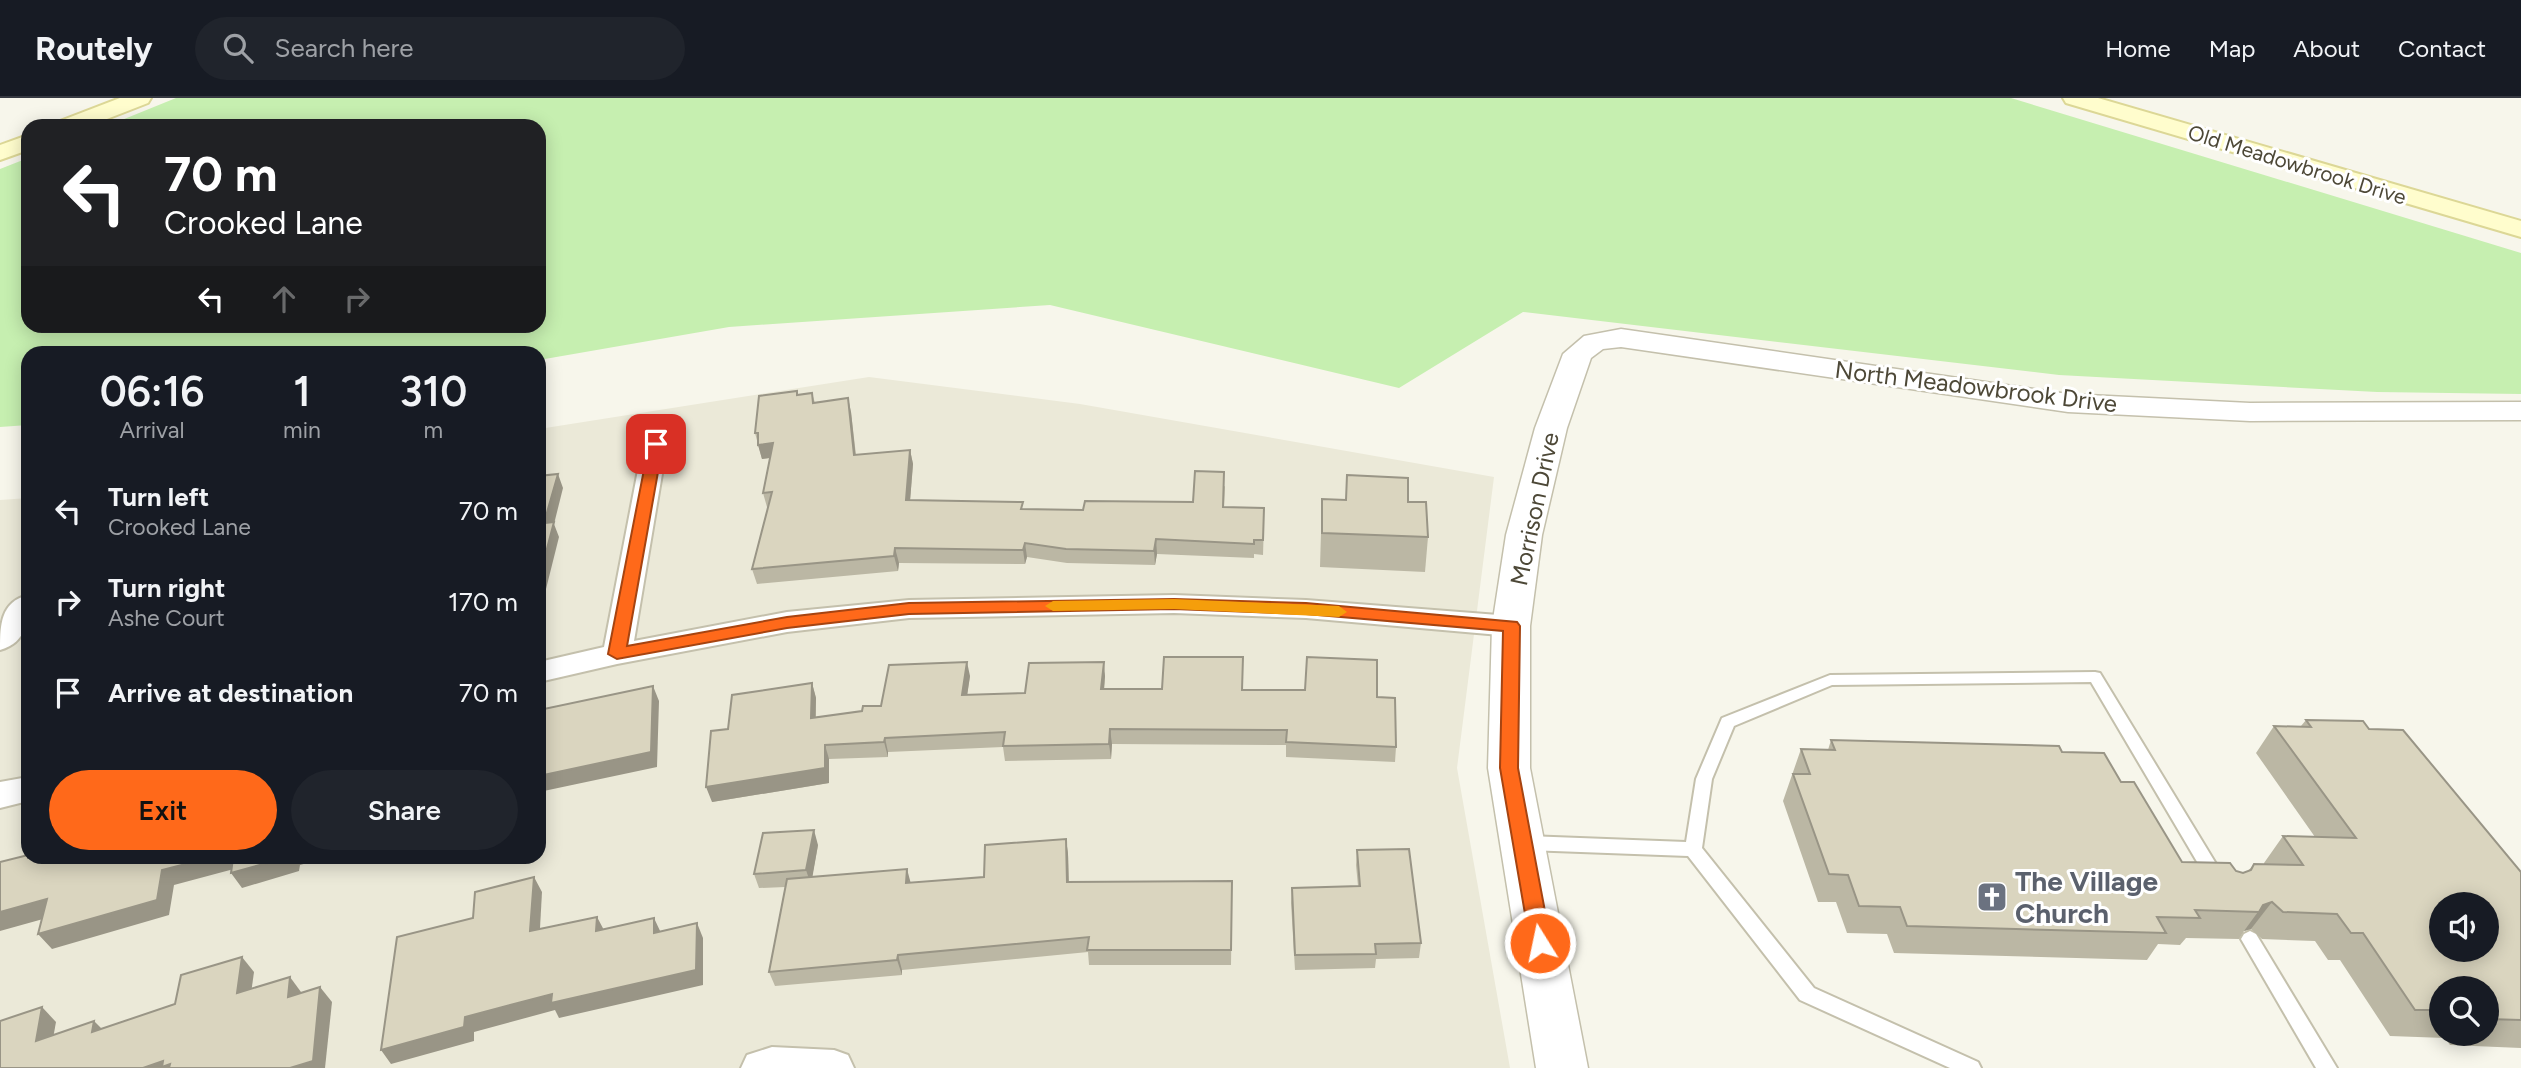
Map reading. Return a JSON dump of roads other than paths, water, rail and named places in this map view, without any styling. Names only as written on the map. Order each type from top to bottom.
[{"type":"main road","points":[[86,119],[140,98]]},
{"type":"main road","name":"Old Meadowbrook Drive","points":[[2074,98],[2365,186],[2521,229]]},
{"type":"main road","points":[[0,153],[21,145]]},
{"type":"street","name":"North Meadowbrook Drive","points":[[1600,340],[1621,338],[2068,403],[2250,412],[2521,411]]},
{"type":"street","name":"Morrison Drive","points":[[1562,1068],[1509,768],[1511,626],[1524,535],[1551,428],[1577,354],[1600,340]]},
{"type":"street","points":[[617,654],[656,444]]},
{"type":"street","points":[[546,670],[787,622],[909,609],[1187,604],[1306,609],[1511,626]]},
{"type":"street","points":[[0,640],[21,613]]},
{"type":"street","points":[[0,795],[21,790]]},
{"type":"street","points":[[761,1068],[772,1065],[834,1068]]},
{"type":"lane","points":[[1971,1068],[1807,994],[1693,849],[1704,779],[1728,722],[1830,680],[2095,677],[2223,891]]},
{"type":"lane","points":[[1522,843],[1693,849]]},
{"type":"lane","points":[[2250,939],[2327,1068]]},
{"type":"place","name":"The Village Church","points":[[1992,897]]}]
